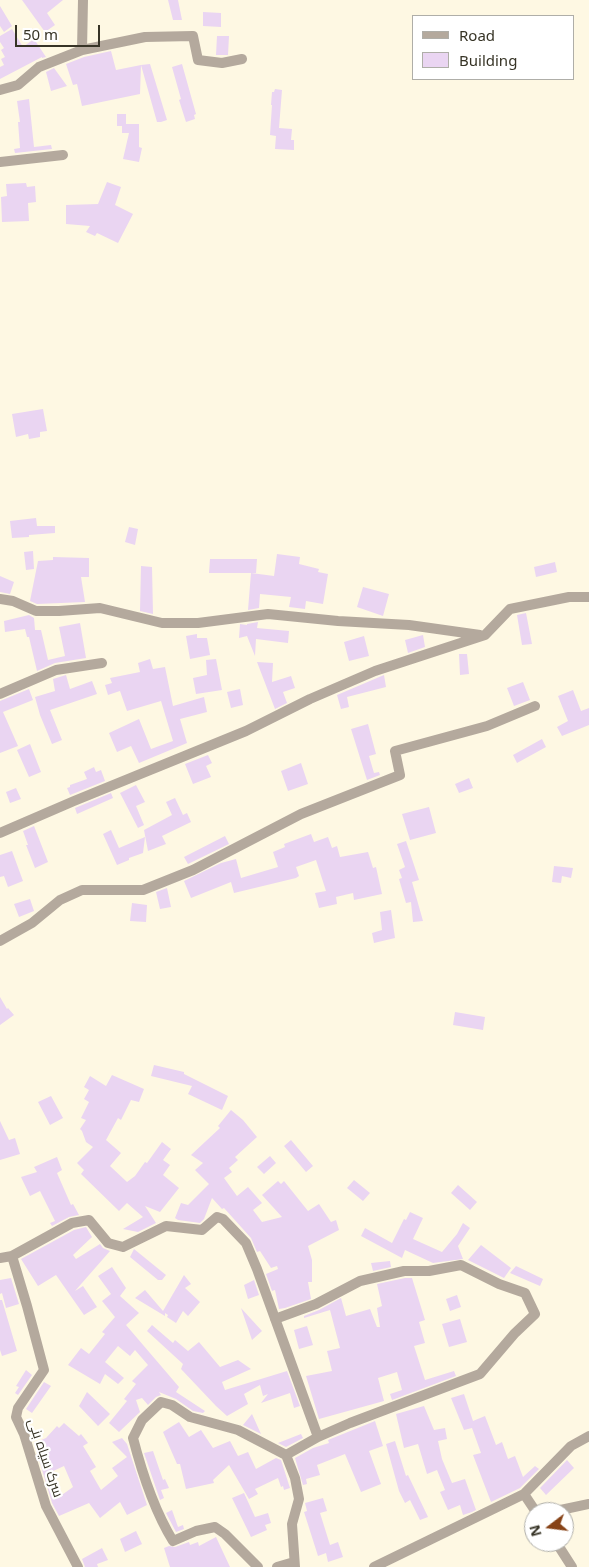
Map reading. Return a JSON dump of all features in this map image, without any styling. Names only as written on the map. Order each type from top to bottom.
[{"type":"street","points":[[82,50],[83,0]]},
{"type":"street","points":[[0,90],[18,85],[39,67],[82,50],[145,37],[193,36],[198,60],[222,63],[242,59]]},
{"type":"street","points":[[0,162],[63,155]]},
{"type":"street","points":[[0,833],[246,731],[310,699],[375,671],[485,635],[510,609],[570,597],[589,597]]},
{"type":"street","points":[[0,599],[13,601],[36,611],[100,608],[162,623],[198,623],[268,614],[338,621],[409,625],[485,635]]},
{"type":"street","points":[[0,694],[56,670],[102,663]]},
{"type":"street","points":[[0,941],[32,923],[60,900],[82,890],[143,890],[193,870],[301,814],[400,775],[395,752],[487,726],[535,706]]},
{"type":"street","points":[[0,1258],[12,1256],[72,1223],[89,1220],[108,1243],[123,1247],[166,1226],[202,1230],[217,1217],[223,1219],[246,1243],[258,1269],[318,1437]]},
{"type":"street","name":"سرک سیاه بنی","points":[[12,1256],[44,1370],[18,1408],[16,1417],[24,1434],[46,1506],[78,1567]]},
{"type":"street","points":[[275,1319],[316,1304],[360,1281],[404,1271],[429,1271],[461,1265],[499,1284],[525,1293],[535,1314],[515,1333],[480,1374],[350,1423],[318,1437],[286,1455]]},
{"type":"street","points":[[258,1567],[225,1534],[215,1527],[196,1531],[173,1542],[165,1529],[141,1468],[133,1438],[142,1420],[161,1402],[172,1405],[190,1417],[238,1430],[286,1455],[295,1478],[299,1499],[292,1524],[294,1564],[276,1567]]},
{"type":"street","points":[[374,1567],[524,1494],[572,1446],[589,1436]]},
{"type":"street","points":[[524,1494],[529,1502]]},
{"type":"street","points":[[574,1507],[589,1504]]},
{"type":"street","points":[[562,1552],[572,1567]]},
{"type":"building","points":[[22,0],[63,0],[47,13],[55,25],[45,32]]},
{"type":"building","points":[[168,0],[178,0],[182,20],[173,20]]},
{"type":"building","points":[[0,6],[12,26],[4,32],[0,26]]},
{"type":"building","points":[[203,12],[221,13],[221,27],[203,26]]},
{"type":"building","points":[[12,29],[23,47],[34,39],[46,57],[42,57],[0,79],[0,67],[4,65],[1,59],[5,57],[1,50],[4,48],[0,42],[0,36]]},
{"type":"building","points":[[217,36],[229,36],[228,55],[216,55]]},
{"type":"building","points":[[111,51],[116,70],[141,65],[140,94],[82,106],[77,84],[73,85],[66,64],[84,57]]},
{"type":"building","points":[[150,64],[167,120],[161,122],[157,122],[141,65]]},
{"type":"building","points":[[182,64],[196,114],[194,115],[195,119],[186,122],[172,67]]},
{"type":"building","points":[[54,68],[67,86],[51,91],[46,72]]},
{"type":"building","points":[[275,89],[282,90],[279,128],[292,129],[291,140],[294,140],[294,150],[275,149],[276,136],[270,135],[272,92]]},
{"type":"building","points":[[29,99],[34,147],[51,145],[52,149],[15,153],[14,149],[20,148],[18,122],[20,122],[17,101]]},
{"type":"building","points":[[117,114],[126,114],[126,124],[139,124],[139,147],[142,148],[139,162],[123,159],[129,133],[122,133],[122,126],[117,126]]},
{"type":"building","points":[[107,182],[121,187],[115,205],[133,214],[118,243],[97,233],[95,236],[86,232],[90,226],[66,224],[66,205],[98,204]]},
{"type":"building","points":[[26,183],[27,187],[35,186],[36,202],[28,203],[29,221],[2,222],[1,197],[7,196],[6,184]]},
{"type":"building","points":[[43,409],[47,431],[40,432],[40,437],[29,439],[28,434],[16,437],[12,414]]},
{"type":"building","points":[[36,518],[37,526],[55,526],[55,533],[12,538],[10,521]]},
{"type":"building","points":[[129,527],[138,529],[135,545],[125,542]]},
{"type":"building","points":[[33,551],[34,569],[26,570],[24,552]]},
{"type":"building","points":[[277,554],[300,557],[299,564],[319,569],[318,572],[328,574],[323,604],[306,601],[305,609],[289,607],[291,597],[260,594],[259,608],[248,610],[251,573],[274,576]]},
{"type":"building","points":[[53,557],[89,558],[89,577],[81,577],[85,602],[37,604],[30,601],[38,561],[53,560]]},
{"type":"building","points":[[210,559],[257,559],[256,573],[209,573]]},
{"type":"building","points":[[555,562],[557,572],[536,577],[534,567]]},
{"type":"building","points":[[141,566],[152,567],[153,614],[140,611]]},
{"type":"building","points":[[0,576],[14,582],[10,594],[0,592]]},
{"type":"building","points":[[363,587],[389,594],[383,616],[357,607]]},
{"type":"building","points":[[526,613],[532,644],[522,645],[517,615]]},
{"type":"building","points":[[29,615],[34,618],[35,630],[41,630],[48,660],[65,656],[59,627],[80,623],[86,658],[55,663],[37,671],[29,637],[27,637],[25,629],[5,632],[4,621]]},
{"type":"building","points":[[258,622],[257,628],[289,631],[288,643],[256,639],[255,656],[247,636],[239,638],[240,624],[247,625]]},
{"type":"building","points":[[197,634],[197,638],[207,638],[210,655],[190,659],[186,636]]},
{"type":"building","points":[[423,635],[425,647],[408,653],[405,640]]},
{"type":"building","points":[[364,636],[369,656],[349,661],[344,642]]},
{"type":"building","points":[[459,654],[467,654],[469,674],[460,675]]},
{"type":"building","points":[[150,659],[153,669],[165,667],[173,706],[204,697],[207,712],[180,719],[187,743],[139,763],[131,746],[117,752],[109,733],[139,719],[151,749],[173,741],[161,701],[127,711],[120,691],[108,695],[105,685],[112,683],[110,678],[140,672],[138,663]]},
{"type":"building","points":[[216,659],[222,690],[196,694],[193,678],[207,675],[206,660]]},
{"type":"building","points":[[257,662],[273,663],[272,682],[291,676],[295,688],[283,692],[287,703],[275,709]]},
{"type":"building","points":[[66,675],[70,689],[92,681],[97,694],[50,710],[62,740],[52,744],[35,697],[55,691],[53,679]]},
{"type":"building","points":[[384,675],[386,687],[347,697],[349,707],[341,709],[337,695]]},
{"type":"building","points":[[523,682],[530,700],[514,706],[507,688]]},
{"type":"building","points":[[29,689],[33,700],[3,712],[18,746],[0,753],[0,701]]},
{"type":"building","points":[[240,689],[243,705],[231,708],[227,692]]},
{"type":"building","points":[[573,690],[581,711],[589,708],[589,725],[562,736],[557,727],[568,721],[558,696]]},
{"type":"building","points":[[368,724],[376,754],[369,756],[374,773],[379,772],[380,775],[367,780],[351,729]]},
{"type":"building","points":[[542,739],[546,747],[517,763],[513,755]]},
{"type":"building","points":[[30,744],[41,772],[29,777],[17,750]]},
{"type":"building","points":[[208,755],[212,763],[206,766],[211,777],[193,784],[185,764]]},
{"type":"building","points":[[301,763],[308,784],[288,791],[281,771]]},
{"type":"building","points":[[94,767],[96,772],[101,770],[105,781],[70,795],[67,788],[70,785],[87,779],[84,772]]},
{"type":"building","points":[[469,778],[473,788],[459,793],[455,784]]},
{"type":"building","points":[[136,785],[145,802],[136,806],[144,825],[138,828],[120,793]]},
{"type":"building","points":[[16,788],[21,799],[10,803],[6,792]]},
{"type":"building","points":[[111,793],[113,798],[77,814],[75,808]]},
{"type":"building","points":[[175,798],[183,815],[187,813],[191,822],[162,836],[166,844],[148,851],[144,830],[172,815],[166,802]]},
{"type":"building","points":[[429,807],[436,833],[410,840],[402,814]]},
{"type":"building","points":[[34,826],[48,862],[35,868],[23,831]]},
{"type":"building","points":[[111,830],[119,848],[145,837],[143,853],[117,865],[103,834]]},
{"type":"building","points":[[311,834],[314,842],[328,837],[332,848],[337,846],[340,857],[368,852],[373,868],[376,867],[382,894],[354,900],[353,893],[336,897],[337,904],[319,908],[315,893],[326,891],[316,860],[296,867],[299,876],[296,878],[234,893],[231,882],[191,898],[184,881],[221,863],[236,859],[241,878],[278,867],[273,852],[285,847],[284,844]]},
{"type":"building","points":[[225,836],[229,844],[188,864],[184,857]]},
{"type":"building","points":[[406,841],[419,880],[412,882],[423,921],[413,922],[411,902],[406,903],[399,879],[402,878],[399,870],[405,867],[397,844]]},
{"type":"building","points":[[12,851],[23,881],[8,887],[4,876],[0,877],[0,855]]},
{"type":"building","points":[[554,866],[573,868],[571,878],[562,876],[561,883],[552,882]]},
{"type":"building","points":[[167,888],[171,907],[160,909],[156,892]]},
{"type":"building","points":[[30,899],[34,911],[19,917],[14,904]]},
{"type":"building","points":[[132,903],[147,905],[146,922],[130,921]]},
{"type":"building","points":[[391,910],[395,938],[374,943],[372,933],[382,930],[380,912]]},
{"type":"building","points":[[0,997],[7,1009],[14,1015],[0,1025]]},
{"type":"building","points":[[455,1012],[485,1017],[483,1030],[453,1025]]},
{"type":"building","points":[[154,1065],[184,1072],[184,1074],[228,1096],[222,1110],[188,1094],[192,1086],[151,1076]]},
{"type":"building","points":[[112,1075],[144,1089],[139,1102],[131,1100],[121,1120],[118,1118],[106,1140],[121,1153],[110,1166],[127,1182],[135,1176],[145,1162],[147,1163],[162,1142],[171,1149],[163,1160],[170,1165],[163,1175],[179,1188],[160,1212],[145,1206],[156,1223],[138,1232],[123,1229],[143,1217],[127,1203],[119,1211],[81,1174],[84,1170],[77,1163],[93,1147],[86,1142],[80,1129],[86,1120],[81,1118],[89,1102],[84,1099],[89,1090],[84,1087],[90,1076],[106,1086]]},
{"type":"building","points":[[51,1096],[63,1118],[50,1125],[38,1102]]},
{"type":"building","points":[[231,1110],[243,1120],[257,1137],[235,1157],[238,1160],[229,1168],[232,1172],[224,1178],[237,1196],[248,1187],[262,1203],[253,1210],[262,1222],[282,1217],[262,1195],[278,1181],[281,1184],[284,1181],[308,1211],[319,1204],[331,1222],[336,1220],[339,1230],[308,1246],[312,1260],[312,1282],[308,1282],[311,1299],[279,1309],[275,1290],[272,1291],[266,1274],[278,1269],[277,1266],[271,1268],[260,1251],[257,1252],[251,1238],[224,1208],[222,1209],[212,1198],[204,1219],[200,1223],[175,1218],[181,1203],[188,1205],[209,1184],[195,1170],[203,1163],[191,1155],[220,1128],[218,1126]]},
{"type":"building","points":[[0,1121],[9,1140],[15,1138],[20,1154],[0,1160]]},
{"type":"building","points":[[291,1140],[313,1166],[306,1172],[284,1146]]},
{"type":"building","points":[[270,1156],[276,1163],[264,1174],[257,1167]]},
{"type":"building","points":[[57,1157],[62,1170],[57,1173],[71,1205],[73,1204],[79,1215],[69,1217],[52,1226],[50,1223],[55,1221],[40,1191],[30,1196],[21,1177],[37,1172],[34,1167]]},
{"type":"building","points":[[354,1180],[370,1193],[363,1201],[347,1188]]},
{"type":"building","points":[[458,1185],[477,1202],[470,1210],[451,1193]]},
{"type":"building","points":[[410,1212],[423,1218],[413,1239],[442,1252],[457,1234],[463,1223],[470,1228],[458,1246],[463,1259],[433,1263],[405,1250],[402,1258],[361,1236],[365,1228],[392,1243],[404,1219],[406,1220]]},
{"type":"building","points":[[86,1227],[92,1237],[73,1255],[76,1259],[100,1244],[103,1248],[110,1251],[75,1291],[83,1286],[97,1307],[84,1315],[56,1275],[38,1286],[21,1259],[74,1230]]},
{"type":"building","points":[[481,1245],[511,1268],[504,1278],[468,1260]]},
{"type":"building","points":[[134,1249],[166,1275],[162,1280],[158,1280],[130,1257]]},
{"type":"building","points":[[390,1261],[391,1267],[373,1271],[371,1263]]},
{"type":"building","points":[[516,1266],[543,1279],[540,1286],[510,1273]]},
{"type":"building","points":[[112,1267],[126,1288],[120,1296],[139,1313],[126,1325],[179,1387],[176,1392],[205,1411],[203,1413],[193,1411],[176,1399],[159,1392],[161,1395],[148,1405],[142,1398],[136,1400],[140,1412],[119,1432],[109,1423],[127,1401],[124,1399],[136,1384],[132,1381],[148,1365],[135,1350],[130,1356],[118,1346],[105,1362],[124,1378],[118,1384],[105,1374],[100,1384],[68,1365],[81,1348],[89,1354],[105,1334],[102,1332],[115,1317],[102,1301],[111,1294],[98,1276]]},
{"type":"building","points":[[184,1275],[191,1284],[185,1288],[200,1302],[188,1316],[183,1311],[176,1323],[167,1317],[168,1315],[165,1313],[165,1316],[135,1298],[145,1290],[163,1311]]},
{"type":"building","points":[[11,1278],[19,1304],[6,1308],[2,1293],[0,1294],[0,1280]]},
{"type":"building","points":[[412,1278],[425,1320],[419,1322],[425,1343],[414,1346],[425,1380],[454,1371],[456,1376],[392,1400],[390,1394],[402,1390],[397,1372],[378,1378],[384,1401],[319,1419],[306,1376],[332,1371],[327,1351],[340,1348],[330,1310],[304,1318],[304,1316],[341,1298],[346,1316],[370,1309],[377,1327],[380,1327],[377,1308],[382,1306],[377,1284]]},
{"type":"building","points":[[254,1280],[259,1295],[248,1299],[244,1285]]},
{"type":"building","points":[[457,1295],[461,1307],[450,1311],[446,1299]]},
{"type":"building","points":[[0,1300],[2,1300],[17,1351],[2,1356],[0,1350]]},
{"type":"building","points":[[241,1308],[262,1331],[252,1340]]},
{"type":"building","points":[[460,1319],[467,1342],[449,1347],[442,1324]]},
{"type":"building","points":[[152,1325],[173,1343],[175,1340],[188,1351],[199,1342],[220,1367],[238,1360],[251,1369],[222,1382],[225,1390],[287,1371],[300,1406],[294,1408],[290,1393],[261,1403],[268,1394],[263,1396],[260,1385],[244,1394],[248,1404],[227,1416],[181,1369],[183,1364],[147,1331]]},
{"type":"building","points":[[307,1326],[313,1345],[299,1349],[294,1330]]},
{"type":"building","points":[[26,1370],[32,1375],[18,1395],[15,1393],[19,1387],[16,1386]]},
{"type":"building","points":[[44,1382],[51,1386],[32,1413],[26,1409]]},
{"type":"building","points":[[87,1392],[110,1414],[98,1426],[79,1406]]},
{"type":"building","points":[[464,1394],[473,1421],[485,1416],[496,1445],[502,1442],[508,1459],[515,1456],[523,1477],[535,1466],[539,1469],[520,1488],[491,1502],[473,1455],[481,1453],[472,1428],[464,1430],[451,1398]]},
{"type":"building","points":[[424,1406],[434,1430],[445,1428],[447,1439],[438,1441],[442,1459],[452,1483],[465,1479],[476,1510],[472,1512],[463,1515],[460,1505],[448,1510],[440,1492],[445,1490],[437,1470],[427,1474],[418,1444],[404,1448],[396,1414]]},
{"type":"building","points":[[252,1414],[261,1434],[243,1425]]},
{"type":"building","points":[[375,1421],[383,1446],[369,1451],[381,1484],[361,1492],[345,1454],[317,1465],[320,1475],[306,1479],[307,1484],[303,1485],[295,1458],[313,1448],[329,1443],[328,1440]]},
{"type":"building","points":[[179,1422],[189,1437],[201,1430],[213,1448],[230,1441],[238,1456],[248,1452],[256,1469],[276,1458],[281,1460],[290,1488],[284,1490],[278,1478],[255,1489],[258,1494],[249,1499],[229,1465],[213,1480],[214,1483],[186,1489],[180,1464],[177,1464],[163,1432]]},
{"type":"building","points":[[64,1423],[79,1436],[81,1434],[88,1443],[83,1446],[96,1467],[90,1471],[101,1490],[118,1476],[112,1468],[127,1457],[112,1442],[122,1438],[127,1444],[147,1505],[127,1515],[120,1502],[100,1518],[89,1503],[59,1516],[52,1503],[34,1443],[46,1438],[57,1426],[59,1428]],"holes":[[[64,1466],[73,1487],[59,1497],[49,1473]]]},
{"type":"building","points":[[301,1434],[303,1438],[286,1447],[278,1443]]},
{"type":"building","points":[[395,1441],[406,1476],[408,1475],[428,1517],[420,1520],[410,1500],[405,1503],[399,1491],[386,1444]]},
{"type":"building","points":[[153,1451],[163,1480],[165,1479],[169,1488],[161,1490],[164,1498],[160,1500],[144,1453]]},
{"type":"building","points":[[567,1460],[574,1468],[546,1495],[540,1488]]},
{"type":"building","points":[[244,1493],[255,1517],[268,1513],[271,1523],[265,1525],[267,1530],[251,1537],[232,1498]]},
{"type":"building","points":[[323,1498],[327,1511],[320,1513],[330,1545],[338,1542],[343,1557],[328,1562],[326,1553],[318,1556],[304,1512],[307,1511],[305,1503]]},
{"type":"building","points":[[172,1510],[178,1527],[183,1525],[184,1529],[176,1532],[166,1513]]},
{"type":"building","points":[[136,1531],[142,1544],[125,1552],[120,1539]]},
{"type":"building","points":[[216,1537],[230,1567],[170,1567],[164,1548],[169,1546],[175,1547],[189,1542],[190,1545],[198,1542],[199,1546]]},
{"type":"building","points":[[102,1548],[108,1560],[97,1564],[98,1567],[85,1567],[82,1559]]}]
